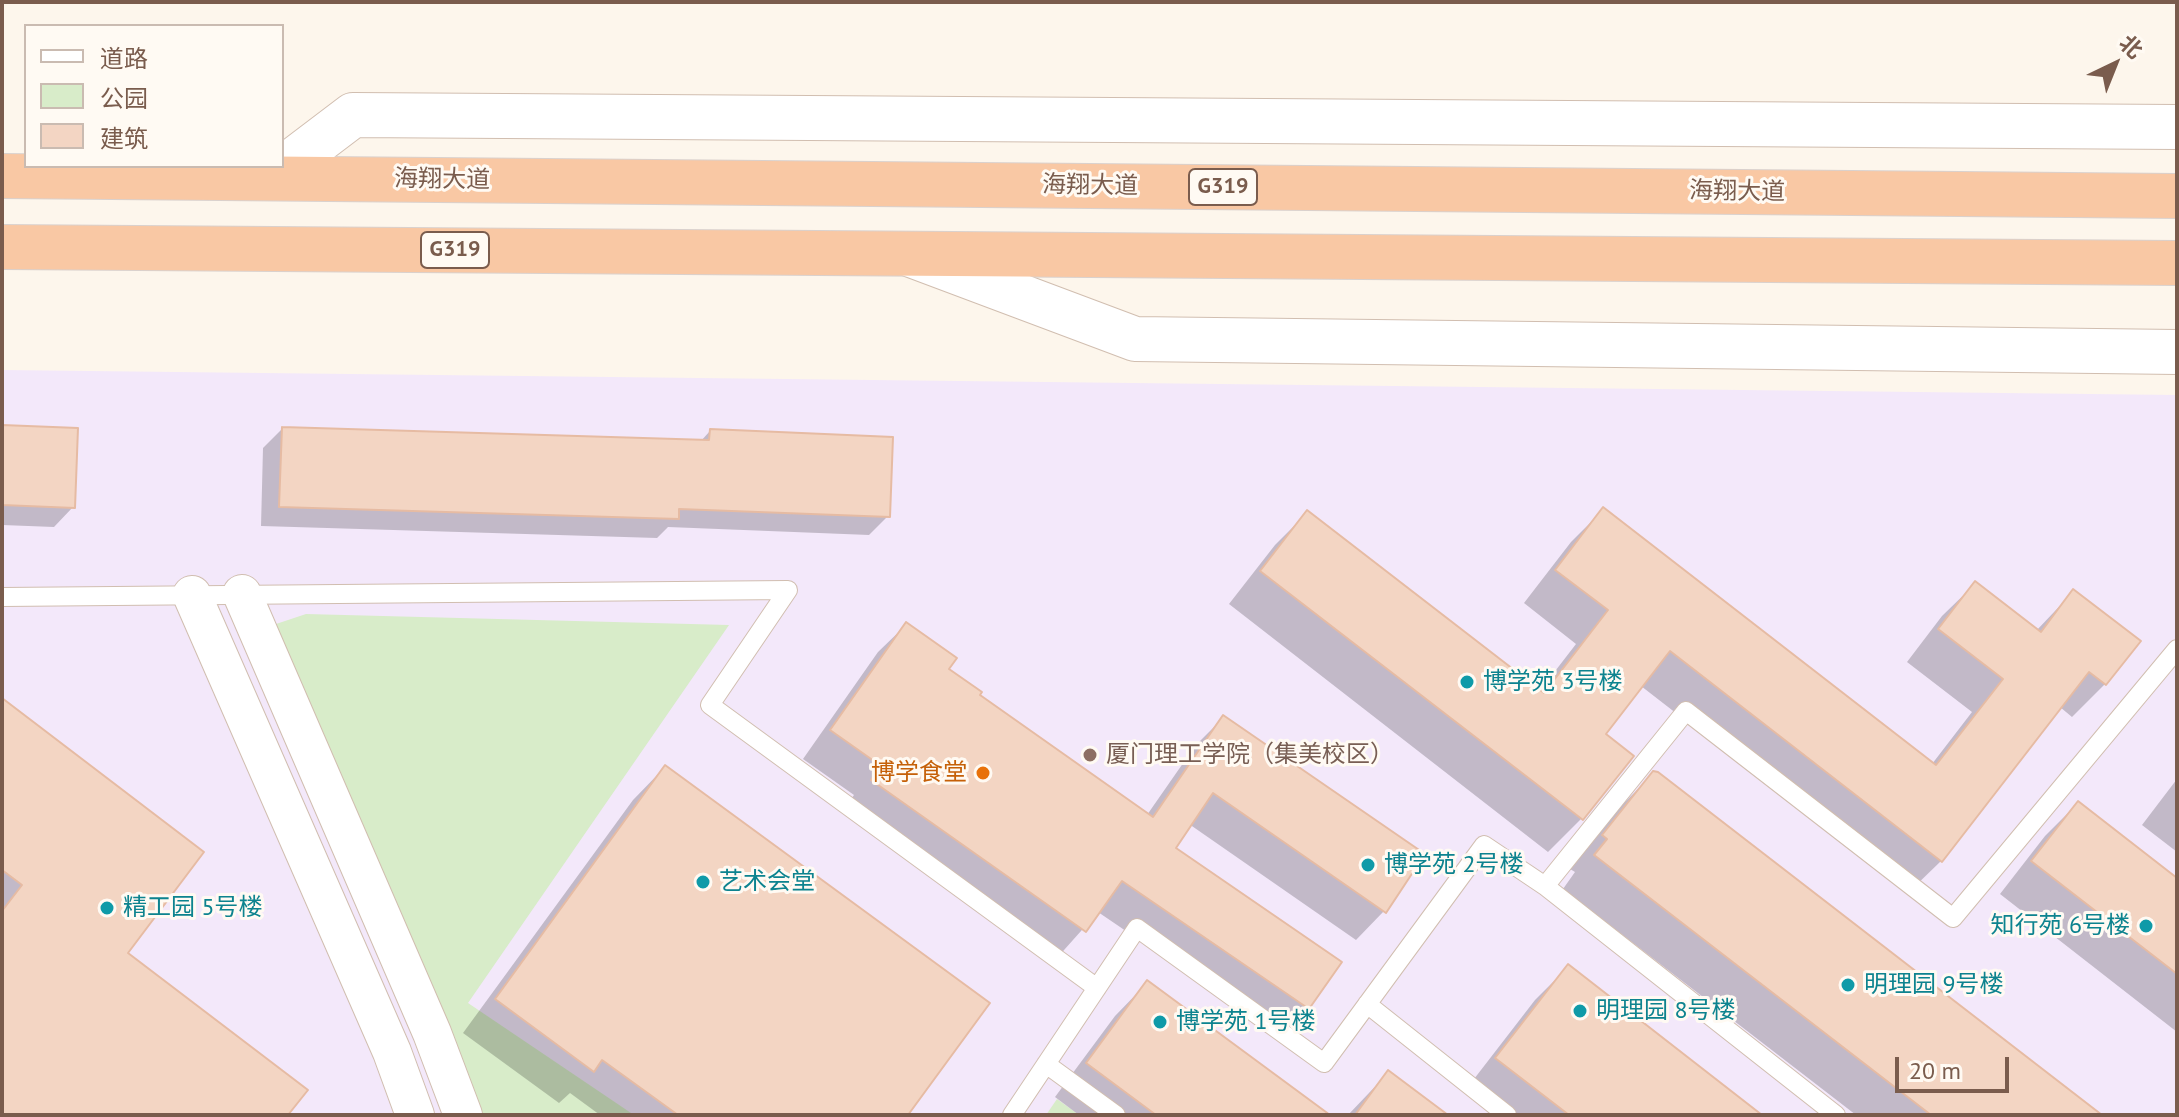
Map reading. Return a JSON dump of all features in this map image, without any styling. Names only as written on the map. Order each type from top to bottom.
[{"type":"highway","name":"海翔大道","points":[[2,176],[2177,196]]},
{"type":"highway","name":"G319","points":[[2,247],[2177,263]]},
{"type":"street","points":[[284,167],[353,115],[2177,127]]},
{"type":"street","points":[[270,178],[283,168]]},
{"type":"street","points":[[909,254],[1135,339],[2177,352]]},
{"type":"street","points":[[242,594],[432,1033],[463,1115]]},
{"type":"street","points":[[192,595],[392,1052],[415,1115]]},
{"type":"lane","points":[[2,597],[788,590],[710,705],[1097,988]]},
{"type":"lane","points":[[1545,886],[1686,711],[1953,918],[2177,649]]},
{"type":"lane","points":[[1012,1115],[1137,928],[1324,1063],[1484,845],[1545,886],[1836,1115]]},
{"type":"lane","points":[[1367,1004],[1507,1115]]},
{"type":"lane","points":[[1046,1064],[1116,1115]]},
{"type":"shaded area","name":"厦门理工学院（集美校区）","points":[[2,370],[2177,395],[2177,1115],[2,1115]]},
{"type":"green space","points":[[306,614],[729,625],[468,1003],[634,1115],[480,1115],[273,625]]},
{"type":"green space","points":[[1057,1099],[1079,1115],[1046,1115]]},
{"type":"building","points":[[2,425],[78,428],[75,508],[2,505]]},
{"type":"building","points":[[282,427],[709,440],[710,429],[893,437],[890,517],[679,509],[679,519],[279,507]]},
{"type":"building","name":"博学苑 3号楼","points":[[1603,507],[1936,765],[2003,679],[1938,629],[1975,581],[2041,632],[2073,589],[2141,641],[2106,685],[2089,672],[1942,862],[1670,651],[1606,734],[1634,756],[1583,820],[1260,571],[1307,510],[1544,693],[1608,610],[1555,570]]},
{"type":"building","points":[[906,622],[957,658],[949,669],[982,692],[980,695],[1153,817],[1223,715],[1425,854],[1386,913],[1213,793],[1176,848],[1342,962],[1309,1009],[1122,881],[1086,932],[871,780],[881,766],[830,730]]},
{"type":"building","name":"精工园 5号楼","points":[[2,698],[204,852],[128,953],[308,1090],[288,1115],[2,1115],[2,911],[22,885],[2,870]]},
{"type":"building","name":"艺术会堂","points":[[665,765],[990,1003],[908,1115],[678,1115],[602,1060],[594,1072],[495,999]]},
{"type":"building","name":"明理园 9号楼","points":[[1653,771],[2102,1115],[1931,1115],[1594,855],[1607,839],[1602,835]]},
{"type":"building","name":"知行苑 6号楼","points":[[2078,801],[2177,878],[2177,974],[2031,861]]},
{"type":"building","name":"明理园 8号楼","points":[[1568,964],[1762,1115],[1569,1115],[1495,1058]]},
{"type":"building","name":"博学苑 1号楼","points":[[1147,980],[1330,1115],[1156,1115],[1086,1063]]},
{"type":"building","points":[[1388,1070],[1448,1115],[1355,1115]]},
{"type":"place","name":"博学苑 3号楼","points":[[1467,682]]},
{"type":"place","name":"厦门理工学院（集美校区）","points":[[1090,755]]},
{"type":"place","name":"博学食堂","points":[[983,773]]},
{"type":"place","name":"博学苑 2号楼","points":[[1368,865]]},
{"type":"place","name":"艺术会堂","points":[[703,882]]},
{"type":"place","name":"精工园 5号楼","points":[[107,908]]},
{"type":"place","name":"知行苑 6号楼","points":[[2146,926]]},
{"type":"place","name":"明理园 9号楼","points":[[1848,985]]},
{"type":"place","name":"明理园 8号楼","points":[[1580,1011]]},
{"type":"place","name":"博学苑 1号楼","points":[[1160,1022]]}]
